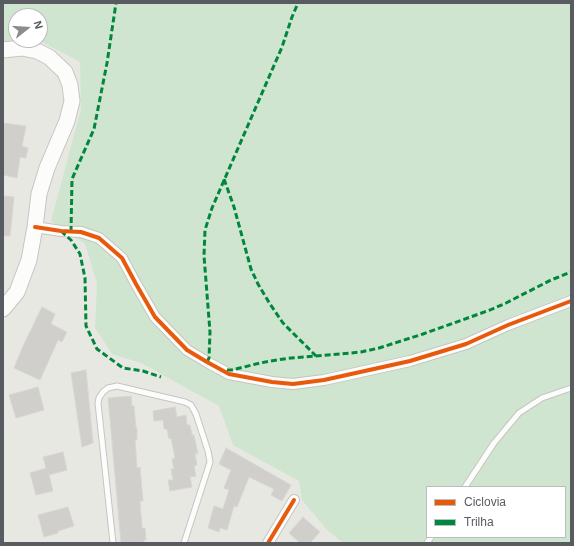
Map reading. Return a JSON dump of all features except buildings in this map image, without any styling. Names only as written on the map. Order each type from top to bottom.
[{"type":"main road","points":[[3,50],[22,48],[49,57],[65,72],[70,85],[72,101],[67,121],[47,168],[39,194],[29,260],[17,292],[3,309]]},
{"type":"street","points":[[35,227],[81,232],[99,238],[122,258],[155,316],[187,350],[229,374],[272,382],[293,384],[324,380],[410,361],[466,344],[508,325],[571,301]]},
{"type":"street","points":[[268,543],[294,500]]},
{"type":"lane","points":[[112,543],[98,403],[103,392],[108,388],[117,386],[185,402],[191,405],[196,414],[210,462],[184,543]]},
{"type":"lane","points":[[466,486],[494,443],[519,413],[542,398],[571,388]]},
{"type":"green space","points":[[3,3],[571,3],[571,543],[343,543],[327,530],[302,500],[299,481],[233,445],[219,406],[141,363],[112,354],[95,328],[97,283],[85,244],[51,221],[81,109],[80,62],[48,45],[48,8],[8,8],[8,41],[3,42]]},
{"type":"marked path","points":[[71,232],[72,179],[94,129],[107,63],[116,3]]},
{"type":"marked path","points":[[207,362],[209,358],[210,332],[204,256],[205,230],[212,208],[282,47],[298,3]]},
{"type":"marked path","points":[[224,179],[234,207],[251,269],[258,284],[283,323],[316,356]]},
{"type":"marked path","points":[[61,231],[71,240],[80,254],[85,278],[86,326],[97,349],[123,368],[143,371],[161,377]]},
{"type":"marked path","points":[[227,370],[277,360],[361,352],[379,348],[490,310],[551,280],[571,272]]},
{"type":"cycle path","points":[[35,227],[81,232],[99,238],[122,258],[155,317],[187,350],[229,374],[272,382],[293,384],[324,380],[410,361],[466,344],[508,325],[571,301]]},
{"type":"cycle path","points":[[268,543],[294,500]]}]
